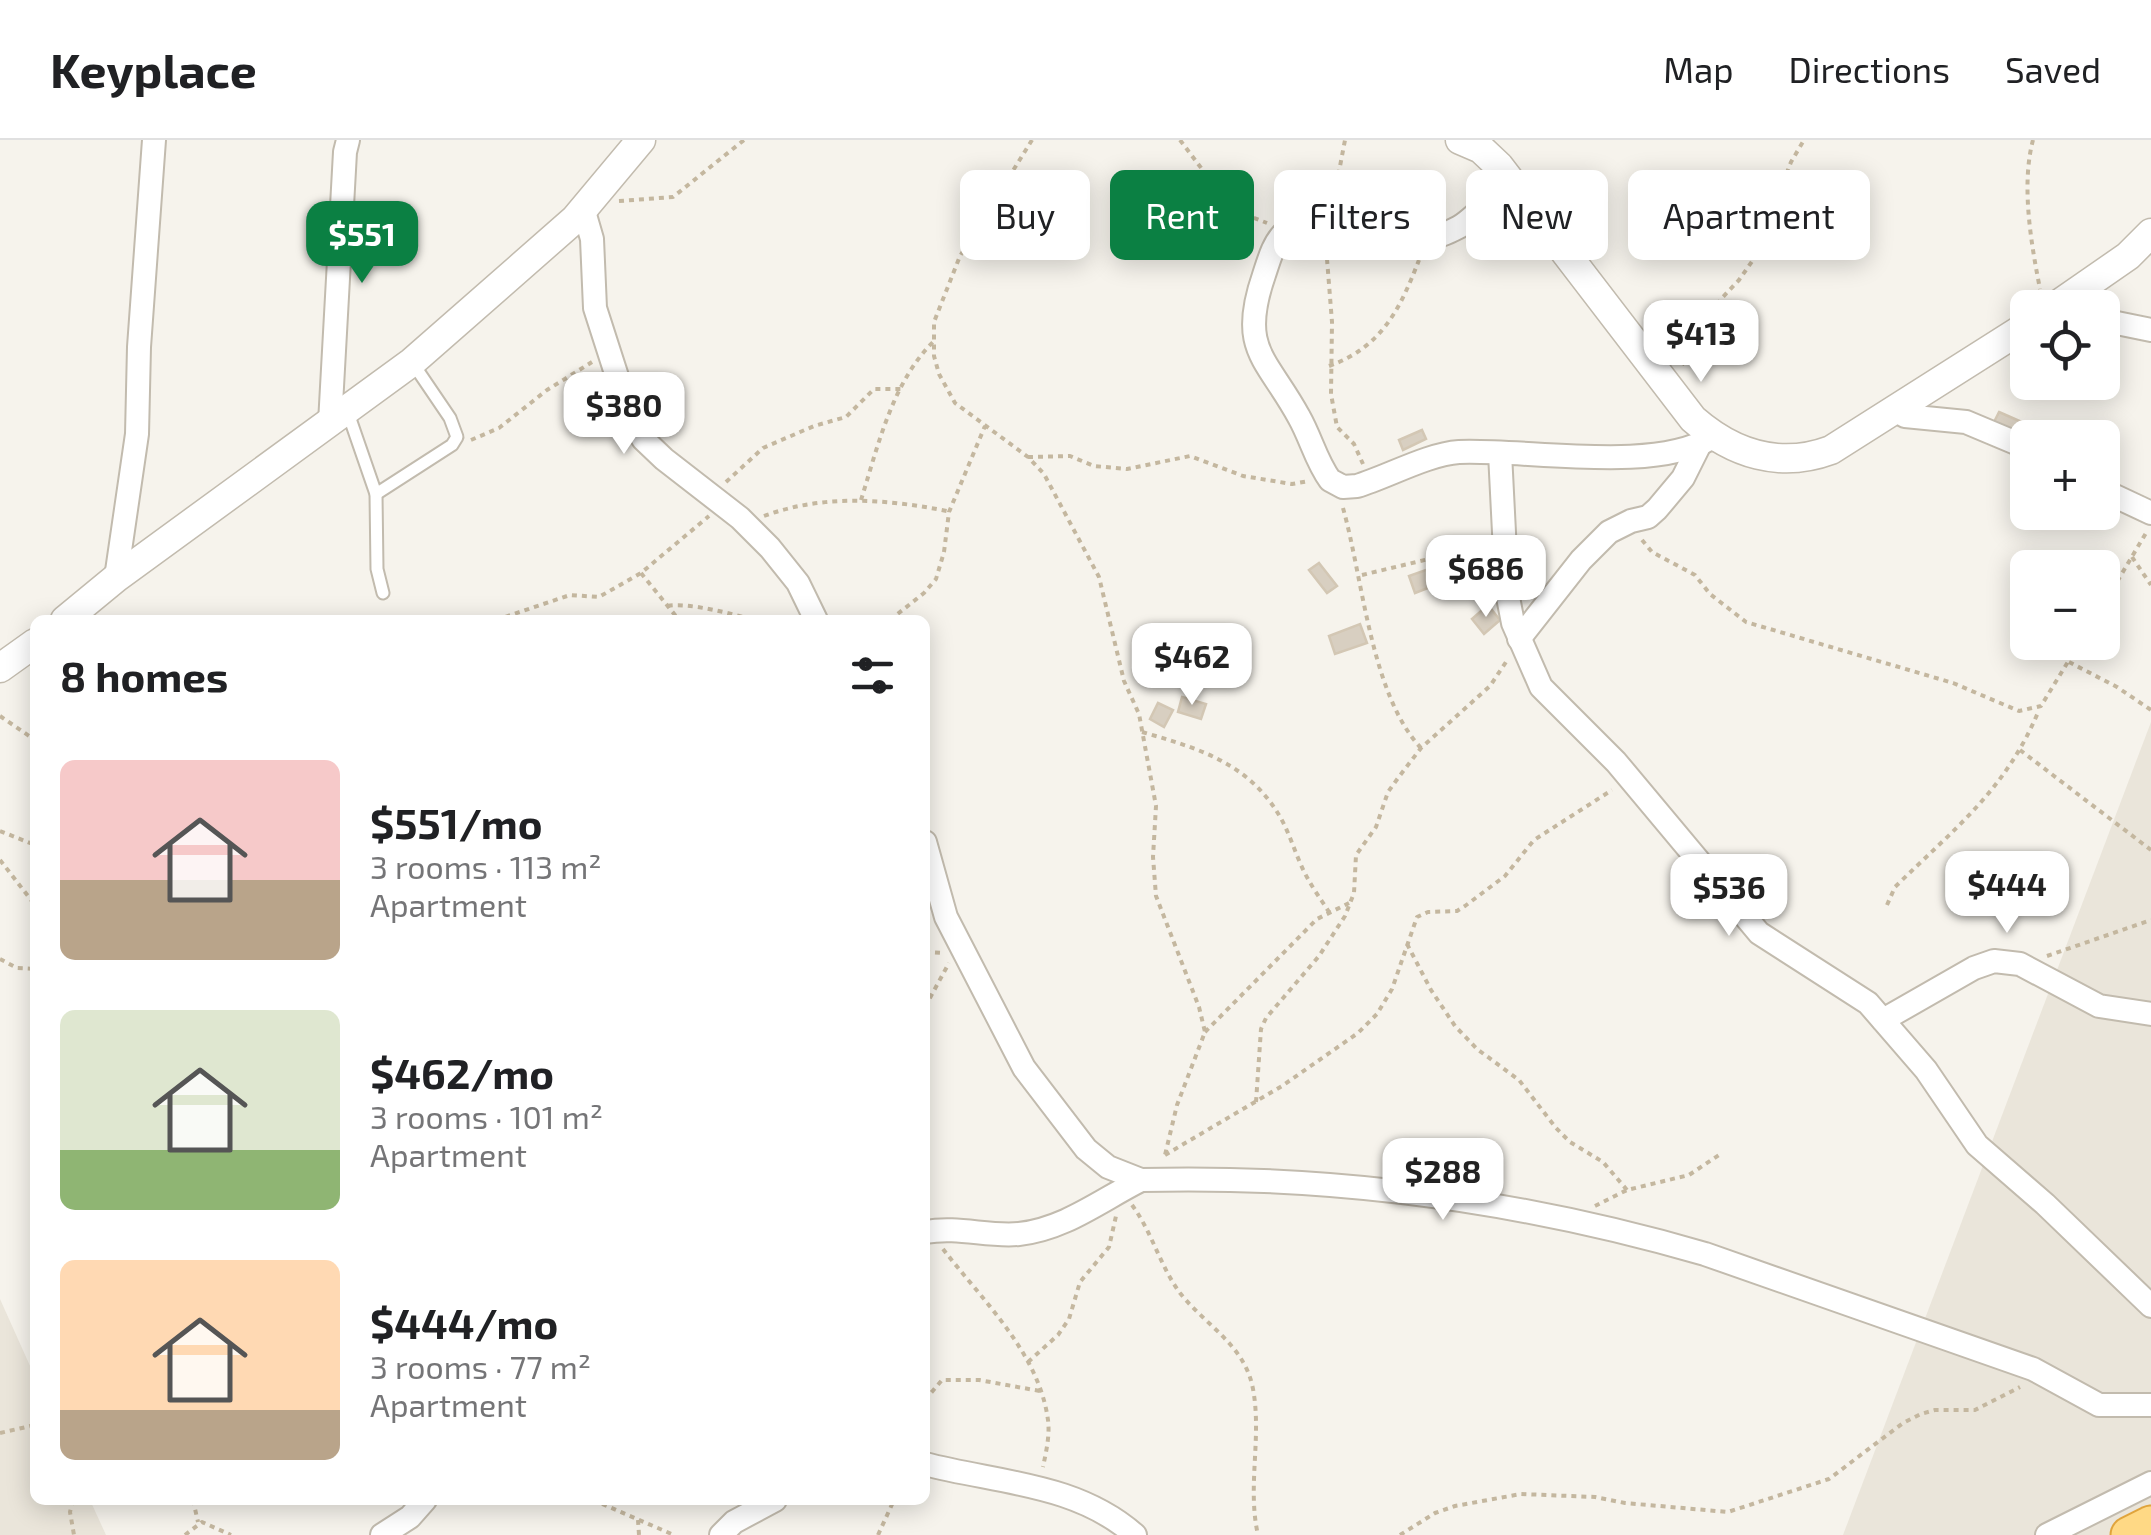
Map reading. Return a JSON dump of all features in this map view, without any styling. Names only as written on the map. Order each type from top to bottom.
[{"type":"highway","points":[[2129,1535],[2151,1524]]},
{"type":"street","points":[[116,578],[137,434],[154,140]]},
{"type":"street","points":[[338,417],[348,140]]},
{"type":"street","points":[[71,615],[412,362],[585,211],[641,140]]},
{"type":"street","points":[[1472,142],[1502,170]]},
{"type":"street","points":[[585,211],[592,238],[596,308],[625,406],[643,439],[746,523],[798,583],[814,615]]},
{"type":"street","points":[[2065,290],[2128,256],[2151,234]]},
{"type":"street","points":[[1274,249],[1253,320],[1256,346],[1261,361],[1304,426],[1332,480],[1348,487],[1454,452],[1634,456],[1712,444],[1760,457],[1810,458],[1831,450],[2010,336]]},
{"type":"street","points":[[1570,260],[1712,444]]},
{"type":"street","points":[[2120,324],[2151,330]]},
{"type":"street","points":[[1895,409],[1906,416],[1978,426],[2010,440]]},
{"type":"street","points":[[1519,638],[1581,560],[1610,532],[1631,520],[1648,517],[1712,444]]},
{"type":"street","points":[[1500,453],[1507,592],[1519,638],[1540,686],[1630,778],[1759,933],[1854,992],[1926,1070],[1978,1145],[2151,1306]]},
{"type":"street","points":[[2120,498],[2151,513]]},
{"type":"street","points":[[930,860],[946,917],[1024,1068],[1086,1150],[1129,1186]]},
{"type":"street","points":[[1883,1020],[1974,968],[1994,961],[2020,964],[2099,1006],[2151,1014]]},
{"type":"street","points":[[930,1232],[956,1228],[1024,1233],[1072,1219],[1129,1186],[1227,1177],[1482,1202],[1705,1254],[2041,1374],[2099,1406],[2151,1406]]},
{"type":"street","points":[[930,1465],[1040,1486],[1119,1521],[1135,1535]]},
{"type":"street","points":[[2047,1535],[2149,1479]]},
{"type":"street","points":[[382,1535],[421,1505]]},
{"type":"street","points":[[698,1535],[722,1534],[743,1516],[766,1505]]},
{"type":"lane","points":[[376,494],[452,446],[456,437],[450,418],[412,362]]},
{"type":"lane","points":[[338,417],[376,494],[377,568],[383,593]]},
{"type":"path","points":[[585,211],[613,202],[673,197],[744,140]]},
{"type":"path","points":[[1032,140],[960,256],[934,322],[939,374],[955,403],[1028,457],[1044,474],[1099,578],[1124,681],[1139,714],[1156,806],[1152,857],[1156,896],[1205,1032]]},
{"type":"path","points":[[1180,140],[1233,210],[1274,226]]},
{"type":"path","points":[[1339,170],[1345,140]]},
{"type":"path","points":[[1669,392],[1700,330],[1752,260],[1791,162],[1804,140]]},
{"type":"path","points":[[2033,140],[2028,186],[2045,290]]},
{"type":"path","points":[[1328,260],[1332,322],[1329,366],[1337,427],[1354,444],[1371,482]]},
{"type":"path","points":[[1329,366],[1352,358],[1368,346],[1394,316],[1418,260]]},
{"type":"path","points":[[861,500],[908,372],[933,342]]},
{"type":"path","points":[[452,446],[498,428],[547,390],[609,351]]},
{"type":"path","points":[[511,615],[570,595],[598,597],[641,572],[717,500],[763,448],[846,417],[878,387],[901,389]]},
{"type":"path","points":[[896,615],[936,579],[949,512],[985,426]]},
{"type":"path","points":[[1028,457],[1070,456],[1094,466],[1127,469],[1190,456],[1244,476],[1292,484],[1332,480],[1361,576],[1372,638],[1389,695],[1400,720],[1421,748]]},
{"type":"path","points":[[746,523],[786,508],[861,500],[949,512]]},
{"type":"path","points":[[1631,520],[1652,552],[1695,574],[1710,594],[1746,622],[1784,630],[1953,683],[2019,711],[2041,706]]},
{"type":"path","points":[[2120,577],[2151,525]]},
{"type":"path","points":[[1361,576],[1433,558],[1505,556]]},
{"type":"path","points":[[2132,557],[2151,586]]},
{"type":"path","points":[[641,572],[675,615]]},
{"type":"path","points":[[668,606],[684,604],[706,612],[738,615]]},
{"type":"path","points":[[1256,1102],[1259,1041],[1266,1018],[1319,956],[1351,902],[1356,856],[1376,827],[1388,792],[1421,748],[1490,686],[1519,638]]},
{"type":"path","points":[[1887,905],[1895,886],[1991,796],[2068,662],[2151,710]]},
{"type":"path","points":[[0,716],[30,737]]},
{"type":"path","points":[[1142,732],[1201,749],[1262,792],[1277,812],[1308,880],[1329,912]]},
{"type":"path","points":[[2020,750],[2151,850]]},
{"type":"path","points":[[1351,902],[1317,919],[1205,1032],[1178,1104],[1166,1155],[1324,1059],[1376,1014],[1392,990],[1417,917],[1466,906],[1505,876],[1534,840],[1630,778]]},
{"type":"path","points":[[0,831],[30,843]]},
{"type":"path","points":[[0,860],[30,899]]},
{"type":"path","points":[[2020,964],[2151,920]]},
{"type":"path","points":[[1408,944],[1431,990],[1456,1026],[1477,1048],[1519,1080],[1570,1142],[1603,1162],[1627,1190]]},
{"type":"path","points":[[930,997],[954,954]]},
{"type":"path","points":[[0,959],[17,968],[30,969]]},
{"type":"path","points":[[1569,1220],[1627,1190],[1689,1175],[1719,1156]]},
{"type":"path","points":[[1028,1362],[1070,1319],[1080,1282],[1109,1247],[1129,1186]]},
{"type":"path","points":[[1129,1186],[1136,1210],[1180,1293],[1238,1350],[1245,1364],[1253,1388],[1256,1422],[1253,1512],[1258,1535]]},
{"type":"path","points":[[930,1236],[1028,1362],[1042,1391],[1048,1434],[1040,1486]]},
{"type":"path","points":[[1400,1535],[1435,1513],[1522,1494],[1566,1494],[1728,1512],[1829,1479],[1903,1423],[1921,1414],[1975,1410],[2041,1374]]},
{"type":"path","points":[[930,1394],[942,1380],[980,1380],[1042,1391]]},
{"type":"path","points":[[0,1433],[30,1425]]},
{"type":"path","points":[[72,1505],[74,1535]]},
{"type":"path","points":[[195,1505],[198,1522]]},
{"type":"path","points":[[606,1505],[674,1535]]},
{"type":"path","points":[[878,1535],[892,1505]]},
{"type":"path","points":[[638,1519],[639,1535]]},
{"type":"path","points":[[185,1535],[198,1522]]},
{"type":"path","points":[[198,1522],[219,1527],[231,1535]]},
{"type":"shaded area","points":[[2151,722],[2151,1535],[1843,1535]]},
{"type":"shaded area","points":[[0,1299],[30,1366],[30,1505],[92,1505],[106,1535],[0,1535]]},
{"type":"building","points":[[1999,412],[2017,420],[2010,420],[2010,431],[1993,424]]},
{"type":"building","points":[[1422,430],[1426,439],[1403,450],[1399,440]]},
{"type":"building","points":[[1319,563],[1337,586],[1327,593],[1309,570]]},
{"type":"building","points":[[1437,566],[1443,582],[1415,593],[1409,576]]},
{"type":"building","points":[[1488,605],[1500,620],[1484,634],[1472,619]]},
{"type":"building","points":[[1360,624],[1367,643],[1335,654],[1329,636]]},
{"type":"building","points":[[1182,697],[1206,704],[1201,719],[1178,712]]},
{"type":"building","points":[[1158,703],[1173,710],[1164,727],[1150,719]]}]
